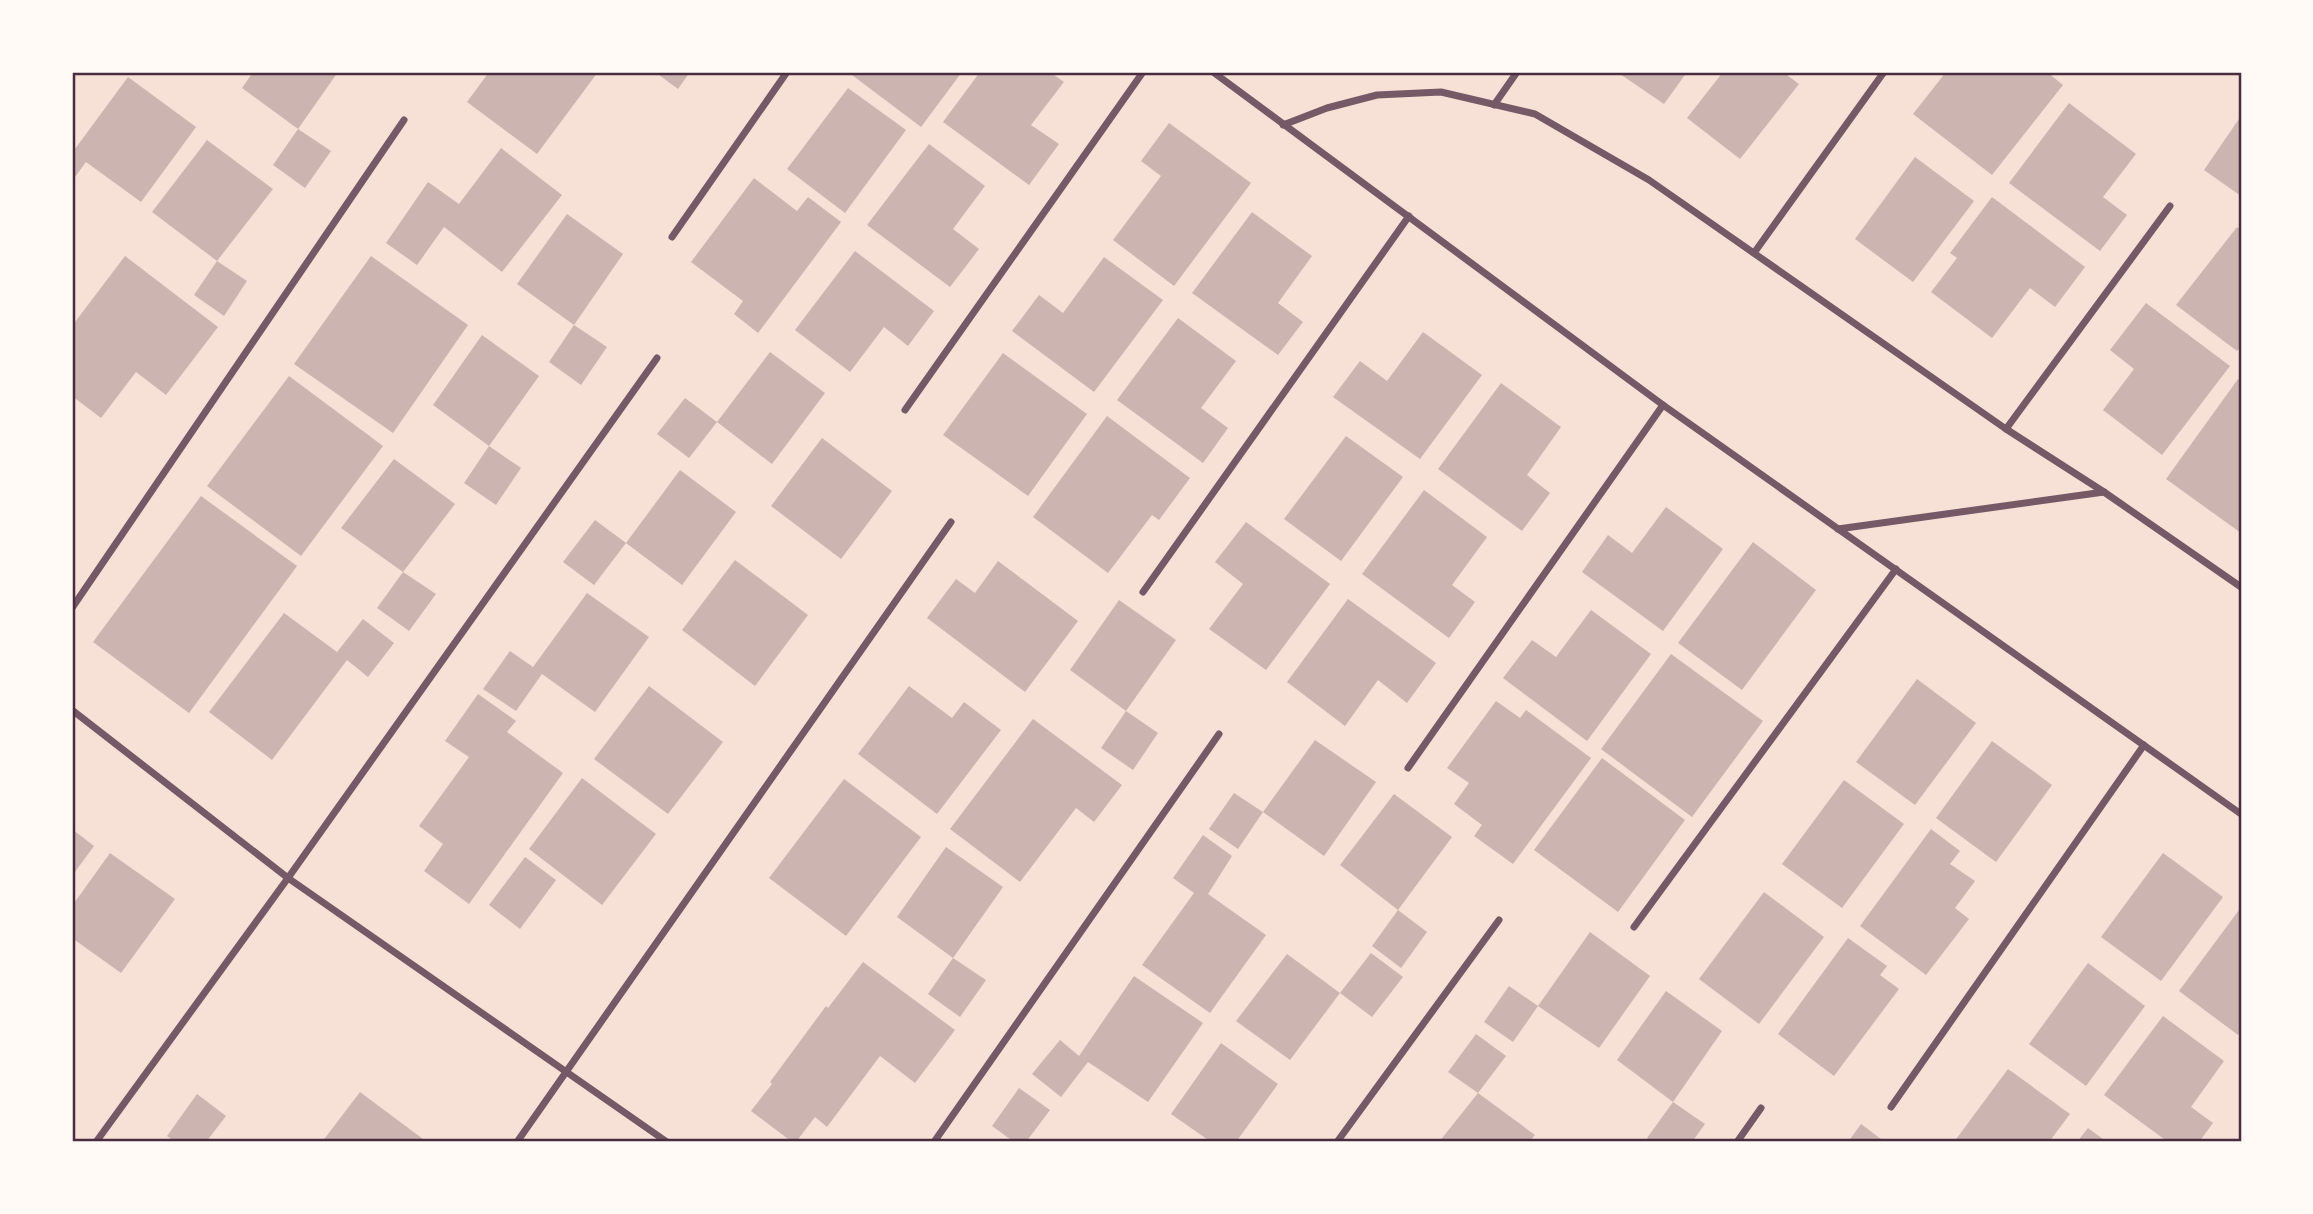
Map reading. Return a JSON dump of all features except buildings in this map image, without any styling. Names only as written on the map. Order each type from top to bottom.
[{"type":"street","points":[[672,237],[787,72]]},
{"type":"street","points":[[905,410],[1143,72]]},
{"type":"street","points":[[1213,72],[1663,405],[2241,814]]},
{"type":"street","points":[[1494,105],[1517,72]]},
{"type":"street","points":[[1754,253],[1884,72]]},
{"type":"street","points":[[1283,125],[1327,108],[1377,95],[1441,92],[1535,114],[1649,180],[2006,429],[2104,492],[2241,587]]},
{"type":"street","points":[[72,608],[404,120]]},
{"type":"street","points":[[2006,429],[2170,206]]},
{"type":"street","points":[[1143,592],[1409,216]]},
{"type":"street","points":[[96,1142],[288,878],[657,358]]},
{"type":"street","points":[[1408,768],[1663,405]]},
{"type":"street","points":[[1838,529],[2104,492]]},
{"type":"street","points":[[517,1142],[951,522]]},
{"type":"street","points":[[1634,927],[1896,569]]},
{"type":"street","points":[[72,710],[288,878],[667,1142]]},
{"type":"street","points":[[934,1142],[1219,734]]},
{"type":"street","points":[[1891,1107],[2144,745]]},
{"type":"street","points":[[1337,1142],[1499,920]]},
{"type":"street","points":[[1737,1142],[1761,1108]]}]
